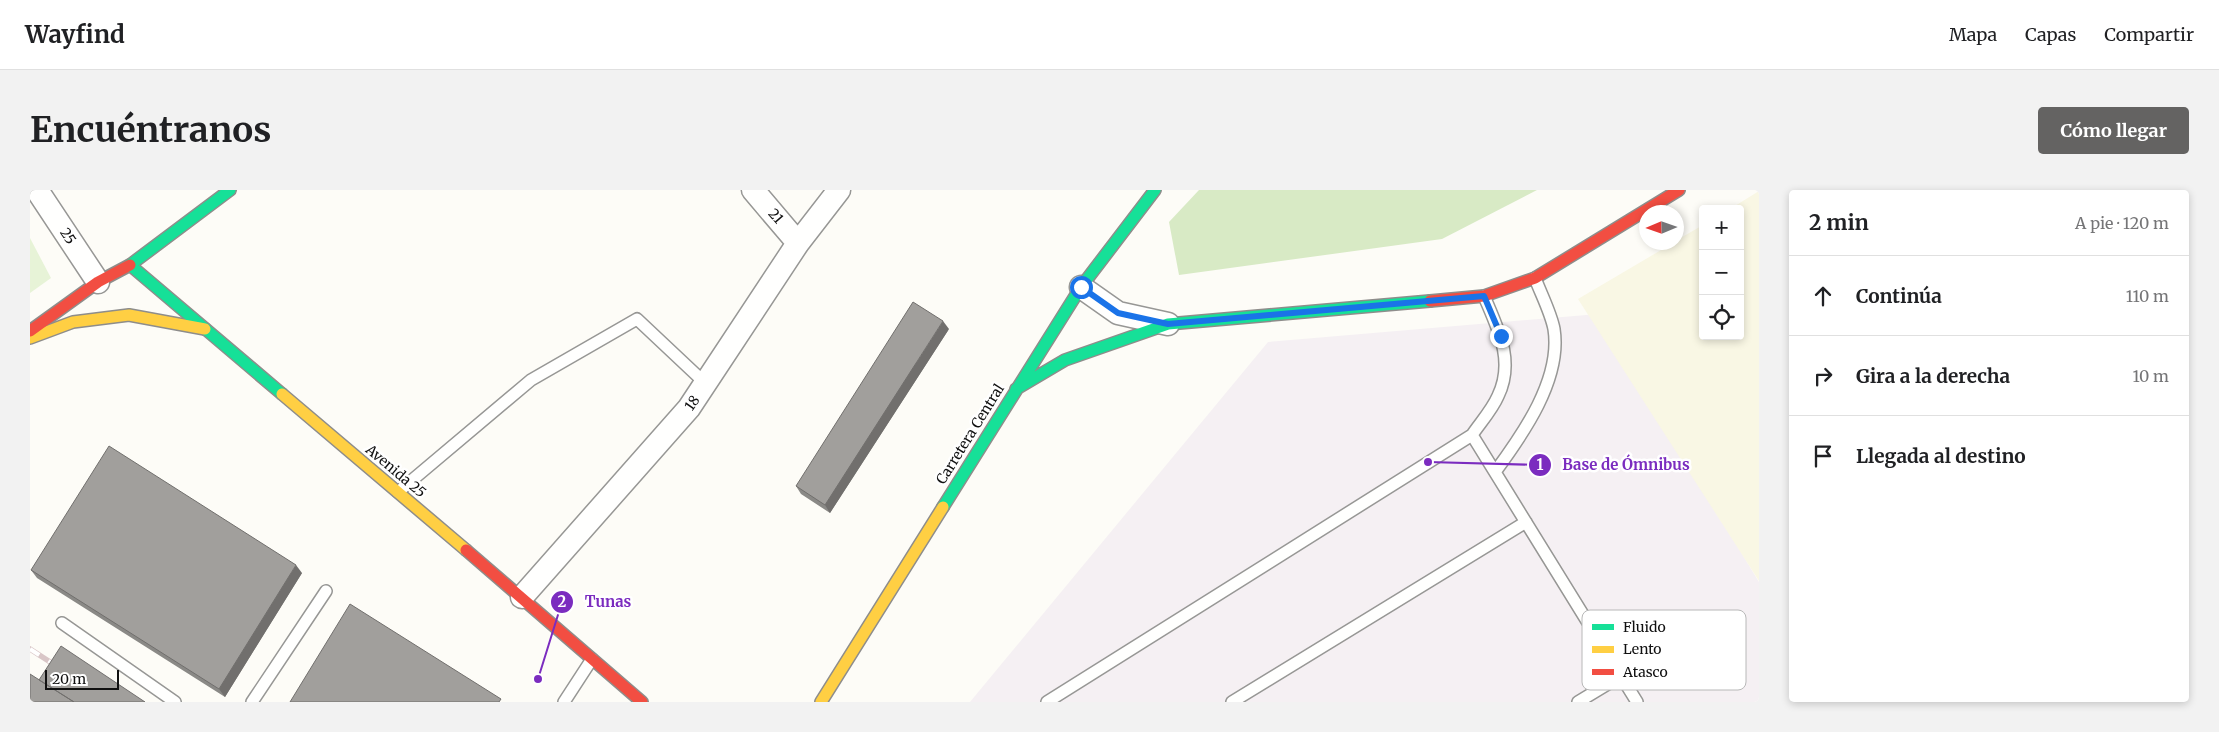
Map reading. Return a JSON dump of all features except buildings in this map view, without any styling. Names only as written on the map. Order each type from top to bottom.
[{"type":"main road","points":[[30,331],[98,282],[130,264],[230,190]]},
{"type":"main road","name":"Carretera Central","points":[[821,702],[1081,287],[1156,190]]},
{"type":"main road","points":[[1016,389],[1065,360],[1168,324],[1484,296],[1535,278],[1679,190]]},
{"type":"main road","name":"Avenida 25","points":[[130,264],[522,597],[642,702]]},
{"type":"main road","points":[[30,338],[73,322],[130,315],[206,329]]},
{"type":"street","name":"25","points":[[37,190],[98,282]]},
{"type":"street","name":"21","points":[[753,190],[798,243]]},
{"type":"street","name":"18","points":[[522,597],[689,408],[798,243],[839,190]]},
{"type":"street","points":[[1081,287],[1118,313],[1168,324]]},
{"type":"lane","points":[[1495,472],[1523,433],[1542,394],[1555,359],[1554,328],[1535,278]]},
{"type":"lane","points":[[1046,702],[1472,435],[1498,397],[1507,369],[1501,336],[1484,296]]},
{"type":"lane","points":[[398,492],[531,380],[637,319],[705,383]]},
{"type":"lane","points":[[1472,435],[1582,613]]},
{"type":"lane","points":[[1232,702],[1526,522]]},
{"type":"lane","points":[[252,702],[326,591]]},
{"type":"lane","points":[[62,623],[175,702]]},
{"type":"lane","points":[[564,702],[592,659]]},
{"type":"lane","points":[[1578,702],[1598,690]]},
{"type":"lane","points":[[1630,690],[1637,702]]},
{"type":"shaded area","points":[[1759,191],[1759,581],[1578,299],[1661,250],[1684,250],[1684,236],[1699,227],[1699,340],[1744,340],[1744,205],[1736,205]]},
{"type":"shaded area","points":[[1598,314],[1759,582],[1759,702],[970,702],[1268,342]]},
{"type":"green space","points":[[1199,190],[1537,190],[1442,239],[1179,275],[1169,222]]},
{"type":"green space","points":[[30,238],[51,278],[30,293]]},
{"type":"railway","points":[[30,649],[61,669]]},
{"type":"traffic: fast","points":[[230,190],[130,265],[282,394]]},
{"type":"traffic: fast","points":[[943,507],[1081,287],[1155,190]]},
{"type":"traffic: fast","points":[[1016,389],[1065,360],[1168,324],[1430,301]]},
{"type":"traffic: slow","points":[[30,338],[73,322],[129,315],[205,329]]},
{"type":"traffic: slow","points":[[282,394],[466,550]]},
{"type":"traffic: slow","points":[[821,702],[943,507]]},
{"type":"traffic: jam","points":[[1430,301],[1484,296],[1535,278],[1679,190]]},
{"type":"traffic: jam","points":[[30,331],[98,282],[130,265]]},
{"type":"traffic: jam","points":[[466,550],[642,702]]},
{"type":"place","name":"Base de Ómnibus","points":[[1428,462]]},
{"type":"place","name":"Tunas","points":[[538,679]]},
{"type":"route","points":[[1081,287],[1118,313],[1168,324],[1484,296],[1501,336]]}]
